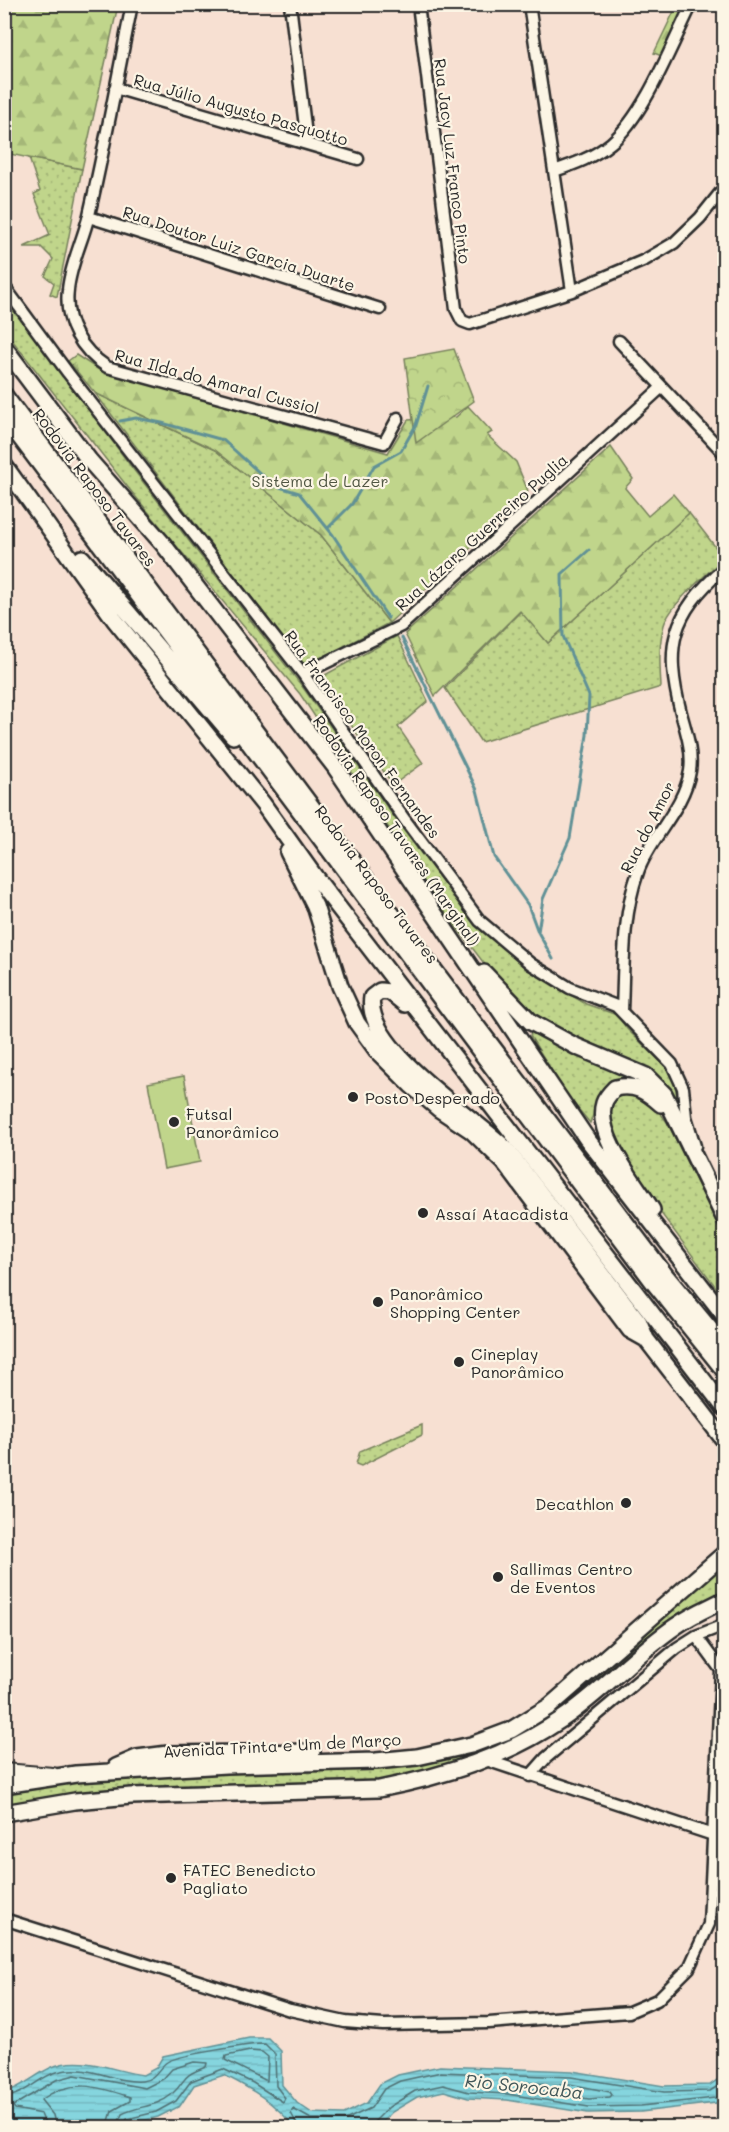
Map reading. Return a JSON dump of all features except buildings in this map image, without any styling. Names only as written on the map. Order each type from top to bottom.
[{"type":"highway","name":"Rodovia Raposo Tavares (Marginal)","points":[[4,348],[89,460],[163,544],[335,767],[586,1139],[724,1315]]},
{"type":"highway","name":"Rodovia Raposo Tavares","points":[[4,395],[397,921],[666,1276],[724,1346]]},
{"type":"highway","name":"Rodovia Raposo Tavares","points":[[4,416],[654,1283],[724,1370]]},
{"type":"highway","points":[[4,465],[135,646],[263,804],[315,876],[724,1407]]},
{"type":"highway","points":[[27,498],[91,568],[222,724],[275,778]]},
{"type":"highway","points":[[263,804],[315,906],[340,986],[357,1023],[378,1052],[411,1085],[439,1109],[472,1131],[504,1162],[630,1330],[646,1339]]},
{"type":"highway","points":[[426,900],[497,990],[531,1022],[575,1046],[646,1076],[664,1094],[724,1217]]},
{"type":"highway","points":[[496,1112],[404,1003],[390,992],[380,991],[372,997],[370,1008],[374,1020],[399,1055],[435,1092],[488,1130],[506,1149],[639,1322],[646,1339],[724,1440]]},
{"type":"highway","points":[[694,1154],[663,1105],[647,1092],[630,1085],[615,1088],[604,1100],[602,1114],[607,1138],[704,1291]]},
{"type":"highway","name":"Avenida Trinta e Um de Março","points":[[4,1785],[104,1772],[417,1756],[471,1745],[511,1730],[550,1706],[723,1552]]},
{"type":"highway","points":[[4,1813],[75,1801],[182,1794],[379,1788],[416,1782],[486,1760],[518,1746],[563,1718],[677,1625],[724,1600]]},
{"type":"highway","points":[[104,1772],[137,1758],[168,1754],[309,1752],[417,1756]]},
{"type":"main road","points":[[4,1770],[69,1775]]},
{"type":"street","name":"Rua Ilda do Amaral Cussiol","points":[[132,4],[89,217],[67,291],[70,319],[80,343],[91,357],[107,367],[384,443],[398,418]]},
{"type":"street","name":"Rua Jacy Luz Franco Pinto","points":[[418,4],[456,309],[462,321],[471,324],[572,291]]},
{"type":"street","points":[[529,4],[572,291],[645,260],[674,243],[700,218],[724,188]]},
{"type":"street","points":[[554,171],[584,161],[612,142],[639,110],[692,4]]},
{"type":"street","points":[[289,5],[307,143]]},
{"type":"street","name":"Rua Júlio Augusto Pasquotto","points":[[115,88],[358,159]]},
{"type":"street","name":"Rua Doutor Luiz Garcia Duarte","points":[[89,217],[380,309]]},
{"type":"street","name":"Rua Francisco Moron Fernandes","points":[[4,286],[68,373],[303,674],[480,921],[531,964],[570,988],[610,1002],[622,1011],[672,1064],[678,1075],[686,1117],[702,1169]]},
{"type":"street","points":[[619,341],[724,453]]},
{"type":"street","name":"Rua Lázaro Guerreiro Puglia","points":[[303,674],[401,626],[662,387]]},
{"type":"street","name":"Rua do Amor","points":[[622,1011],[628,911],[638,871],[683,792],[690,771],[690,752],[672,678],[671,649],[679,626],[694,599],[724,568]]},
{"type":"street","points":[[530,1776],[546,1758],[669,1655],[696,1636],[724,1625]]},
{"type":"street","points":[[4,1919],[290,2010],[345,2022],[383,2025],[489,2023],[629,2012],[657,2000],[689,1968],[709,1924],[723,1667],[696,1636]]},
{"type":"street","points":[[486,1760],[713,1835]]},
{"type":"green space","points":[[5,4],[118,5],[82,169],[5,153]]},
{"type":"green space","points":[[677,5],[686,5],[662,56],[654,53]]},
{"type":"green space","points":[[29,158],[82,169],[57,297],[50,294],[54,283],[45,276],[53,259],[41,247],[24,247],[50,235],[34,194],[40,191]]},
{"type":"green space","points":[[5,297],[133,469],[302,686],[401,827],[473,921],[526,969],[586,1004],[617,1015],[627,1029],[666,1067],[675,1085],[679,1108],[648,1073],[625,1058],[555,1027],[526,1007],[496,979],[441,907],[300,694],[130,490],[5,331]]},
{"type":"green space","name":"Sistema de Lazer","points":[[454,349],[474,401],[416,443],[405,358]]},
{"type":"green space","points":[[76,355],[99,370],[388,453],[408,420],[456,417],[468,406],[492,432],[487,435],[516,462],[528,491],[524,499],[389,623],[321,535],[215,450],[95,393],[68,361]]},
{"type":"green space","points":[[95,393],[215,450],[321,535],[389,623],[315,661],[304,663],[297,657]]},
{"type":"green space","points":[[611,447],[633,479],[625,488],[648,516],[673,494],[689,513],[548,643],[520,611],[435,696],[405,634]]},
{"type":"green space","points":[[689,513],[724,558],[690,589],[674,608],[664,625],[660,656],[661,687],[481,742],[445,688],[521,611],[548,643]]},
{"type":"green space","points":[[397,636],[428,701],[398,727],[423,763],[393,785],[321,682],[323,676]]},
{"type":"green space","points":[[531,1030],[645,1082],[601,1094],[590,1123],[569,1098],[530,1036]]},
{"type":"green space","name":"Futsal Panorâmico","points":[[184,1076],[200,1162],[164,1169],[148,1083]]},
{"type":"green space","points":[[632,1093],[652,1105],[667,1122],[724,1238],[724,1298],[623,1162],[608,1114],[611,1102],[619,1095]]},
{"type":"green space","points":[[422,1425],[422,1435],[361,1466],[356,1464],[360,1451]]},
{"type":"green space","points":[[724,1562],[724,1594],[562,1713],[482,1757],[378,1783],[5,1809],[4,1789],[63,1781],[361,1768],[502,1739]]},
{"type":"water","name":"Rio Sorocaba","points":[[249,2038],[268,2038],[281,2051],[282,2085],[297,2103],[312,2113],[344,2114],[367,2103],[380,2084],[398,2075],[440,2066],[572,2071],[664,2086],[710,2085],[724,2075],[724,2102],[641,2112],[588,2113],[507,2100],[468,2098],[444,2091],[417,2097],[392,2112],[377,2127],[294,2127],[262,2097],[224,2075],[194,2085],[180,2106],[158,2117],[119,2127],[51,2127],[5,2122],[5,2092],[61,2064],[85,2063],[143,2075],[156,2068],[163,2056]]},
{"type":"waterway","points":[[328,528],[352,504],[374,466],[401,451],[416,425],[428,386]]},
{"type":"waterway","points":[[120,421],[136,418],[223,440],[273,485],[299,493],[333,535],[388,618]]},
{"type":"waterway","points":[[538,932],[543,899],[570,838],[587,735],[589,696],[563,636],[562,574],[589,550]]},
{"type":"waterway","points":[[402,638],[477,790],[494,857],[528,905],[538,932],[553,959]]},
{"type":"place","name":"Posto Desperado","points":[[353,1097]]},
{"type":"place","name":"Futsal Panorâmico","points":[[174,1122]]},
{"type":"place","name":"Assaí Atacadista","points":[[423,1213]]},
{"type":"place","name":"Panorâmico Shopping Center","points":[[378,1302]]},
{"type":"place","name":"Cineplay Panorâmico","points":[[459,1362]]},
{"type":"place","name":"Decathlon","points":[[626,1503]]},
{"type":"place","name":"Sallimas Centro de Eventos","points":[[498,1577]]},
{"type":"place","name":"FATEC Benedicto Pagliato","points":[[171,1878]]}]
